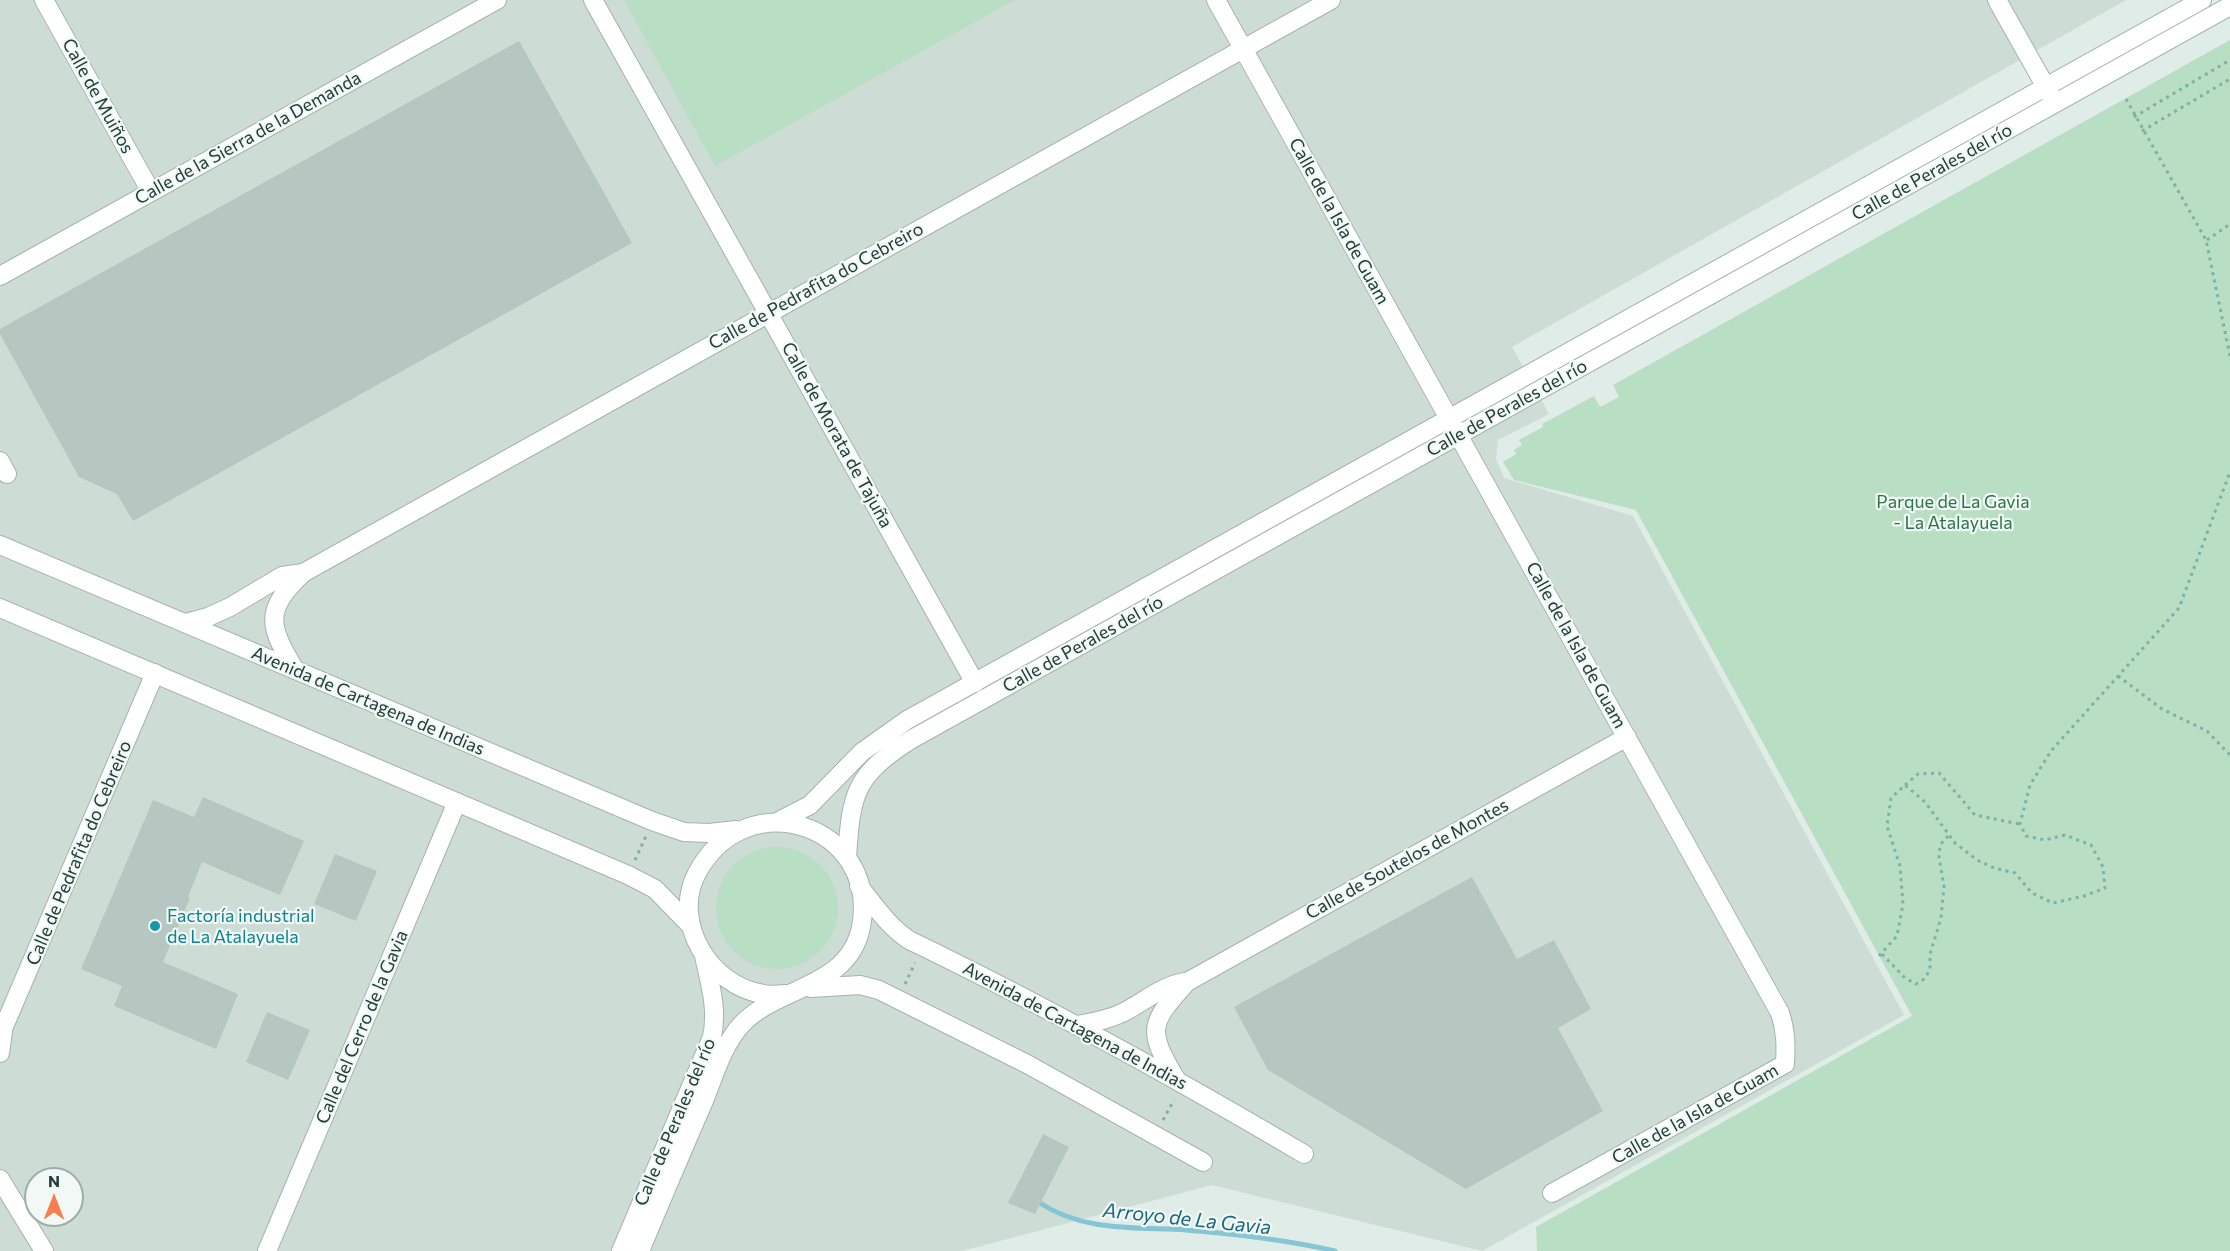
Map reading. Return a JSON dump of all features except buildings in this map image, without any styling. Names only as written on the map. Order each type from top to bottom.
[{"type":"street","name":"Calle de Muiños","points":[[44,0],[151,192]]},
{"type":"street","name":"Calle de la Sierra de la Demanda","points":[[0,276],[497,0]]},
{"type":"street","name":"Calle de Morata de Tajuña","points":[[593,0],[975,683]]},
{"type":"street","name":"Calle de la Isla de Guam","points":[[1216,0],[1780,1013],[1786,1044],[1785,1064],[1552,1193]]},
{"type":"street","name":"Calle de Pedrafita do Cebreiro","points":[[295,670],[281,646],[274,622],[278,602],[286,589],[303,573],[1331,0]]},
{"type":"street","points":[[1997,0],[2056,104]]},
{"type":"street","name":"Calle de Perales del río","points":[[847,858],[851,811],[860,784],[868,772],[892,752],[1453,427],[2202,0]]},
{"type":"street","name":"Calle de Perales del río","points":[[779,821],[810,805],[856,757],[888,733],[975,683],[2056,104],[2230,6]]},
{"type":"street","points":[[0,461],[7,474],[0,472]]},
{"type":"street","name":"Avenida de Cartagena de Indias","points":[[0,545],[652,821],[684,832],[709,833],[741,830]]},
{"type":"street","name":"Calle de Pedrafita do Cebreiro","points":[[186,623],[208,617],[230,607],[282,576],[303,573]]},
{"type":"street","points":[[0,608],[641,881],[668,900],[690,925]]},
{"type":"street","name":"Calle de Pedrafita do Cebreiro","points":[[0,1053],[2,1034],[155,673]]},
{"type":"street","name":"Calle de Soutelos de Montes","points":[[1176,1087],[1161,1054],[1157,1026],[1162,1010],[1187,982],[1627,736]]},
{"type":"street","name":"Calle del Cerro de la Gavia","points":[[267,1251],[457,802]]},
{"type":"street","points":[[804,989],[827,977],[845,960],[855,944],[861,927],[859,885],[847,858],[834,844],[817,832],[798,824],[779,821],[741,830],[722,841],[705,859],[695,877],[691,895],[690,925],[696,942],[704,955],[721,973],[741,987],[763,994],[786,994],[804,989],[860,985],[879,990],[1027,1064],[1203,1162]]},
{"type":"street","name":"Avenida de Cartagena de Indias","points":[[859,885],[897,932],[1077,1025],[1176,1087],[1304,1154]]},
{"type":"street","name":"Calle de Perales del río","points":[[621,1251],[712,1037],[715,1010],[704,955]]},
{"type":"street","name":"Calle de Soutelos de Montes","points":[[1077,1025],[1101,1021],[1123,1012],[1170,984],[1187,982]]},
{"type":"street","name":"Calle de Perales del río","points":[[640,1251],[719,1064],[734,1034],[753,1015],[786,994]]},
{"type":"street","points":[[0,1179],[44,1251]]},
{"type":"path","points":[[2134,117],[2230,60]]},
{"type":"path","points":[[2142,131],[2230,79]]},
{"type":"path","points":[[2126,99],[2134,117],[2206,240],[2230,356]]},
{"type":"path","points":[[2206,240],[2230,224]]},
{"type":"path","points":[[1905,785],[1925,802],[1955,843],[1977,860],[1994,868],[2015,873],[2032,893],[2053,903],[2084,896],[2105,888],[2103,867],[2091,845],[2065,835],[2044,840],[2026,836],[2020,824],[2030,785],[2051,751],[2179,608],[2230,472]]},
{"type":"path","points":[[2118,676],[2162,709],[2207,731],[2230,755]]},
{"type":"path","points":[[1948,835],[1940,845],[1939,858],[1944,886],[1941,918],[1930,954],[1930,970],[1924,979],[1916,984],[1905,978],[1880,955],[1897,936],[1904,904],[1900,866],[1887,826],[1891,798],[1918,774],[1939,773],[1975,815],[2020,824]]},
{"type":"path","points":[[634,862],[646,835]]},
{"type":"path","points":[[904,986],[917,960]]},
{"type":"path","points":[[1162,1122],[1176,1087]]},
{"type":"shaded area","points":[[0,0],[2126,0],[1512,347],[1549,414],[1498,440],[1496,459],[1504,478],[1633,516],[1904,1015],[1482,1251],[1212,1185],[962,1251],[0,1251]]},
{"type":"green space","points":[[624,0],[1015,0],[715,166]]},
{"type":"green space","name":"Parque de La Gavia - La Atalayuela","points":[[2230,40],[2230,1251],[1537,1251],[1536,1227],[1912,1016],[1636,510],[1514,480],[1503,462],[1516,454],[1514,450],[1522,445],[1519,440],[1543,427],[1542,424],[1594,396],[1600,407],[1619,397],[1613,385]]},
{"type":"green space","points":[[777,847],[800,851],[820,865],[834,885],[838,908],[834,931],[820,951],[800,965],[777,969],[754,965],[734,951],[720,931],[716,908],[720,885],[734,865],[754,851]]},
{"type":"waterway","name":"Arroyo de La Gavia","points":[[1040,1203],[1074,1219],[1092,1223],[1242,1236],[1335,1251]]},
{"type":"place","name":"Factoría industrial de La Atalayuela","points":[[155,926]]}]
